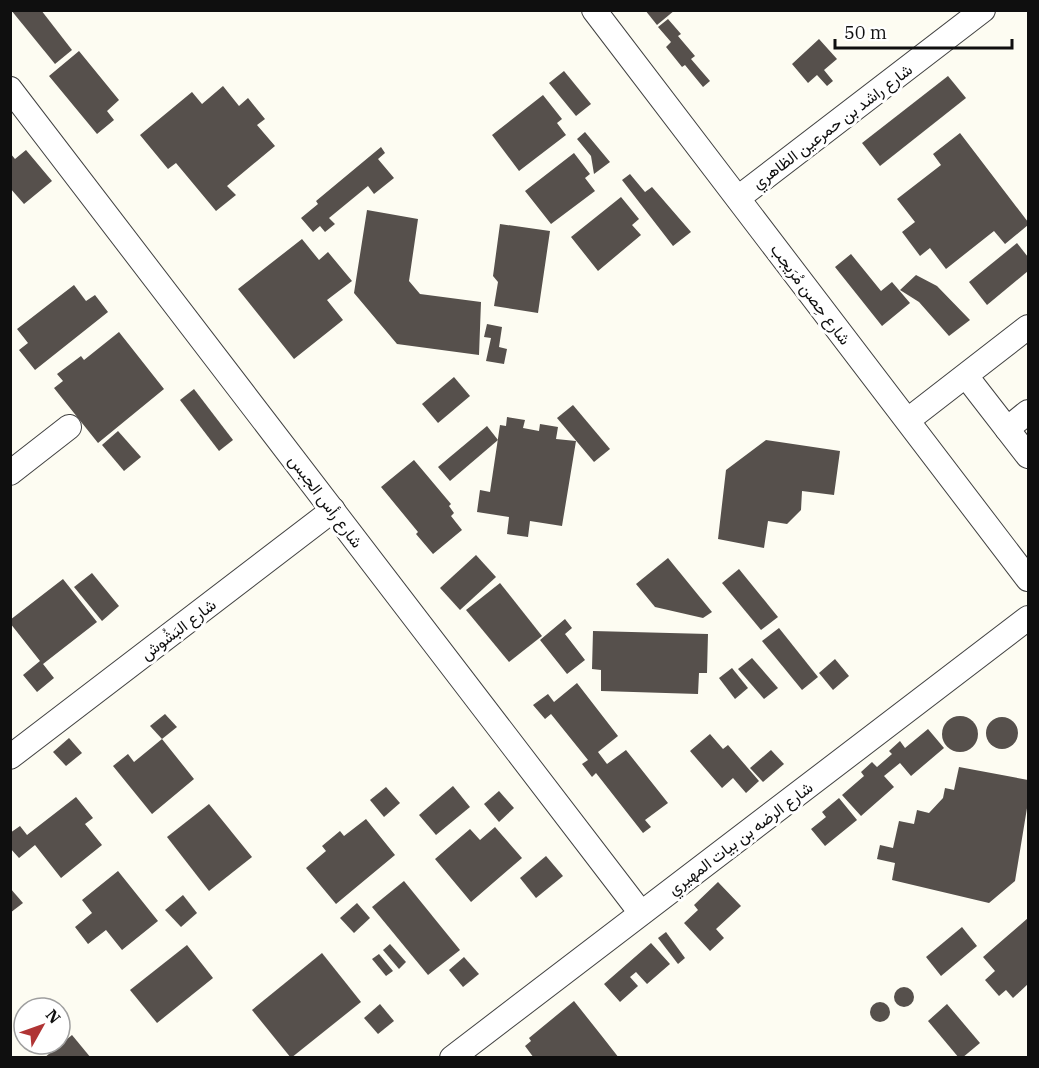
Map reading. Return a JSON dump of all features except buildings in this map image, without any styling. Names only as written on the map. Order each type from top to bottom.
[{"type":"street","name":"شارع حِصن مُرَيجب","points":[[594,10],[1029,579]]},
{"type":"street","name":"شارع راشد بن حمرعين الظاهري","points":[[738,198],[983,10]]},
{"type":"street","name":"شارع رأس الجبس","points":[[10,89],[641,913]]},
{"type":"street","points":[[908,420],[1029,327]]},
{"type":"street","points":[[966,376],[1029,456]]},
{"type":"street","points":[[1007,429],[1029,412]]},
{"type":"street","points":[[10,473],[69,427]]},
{"type":"street","name":"شارع البَشُوش","points":[[15,746],[333,510]]},
{"type":"street","name":"شارع الرضه بن بيات المهيري","points":[[452,1058],[1029,618]]}]
